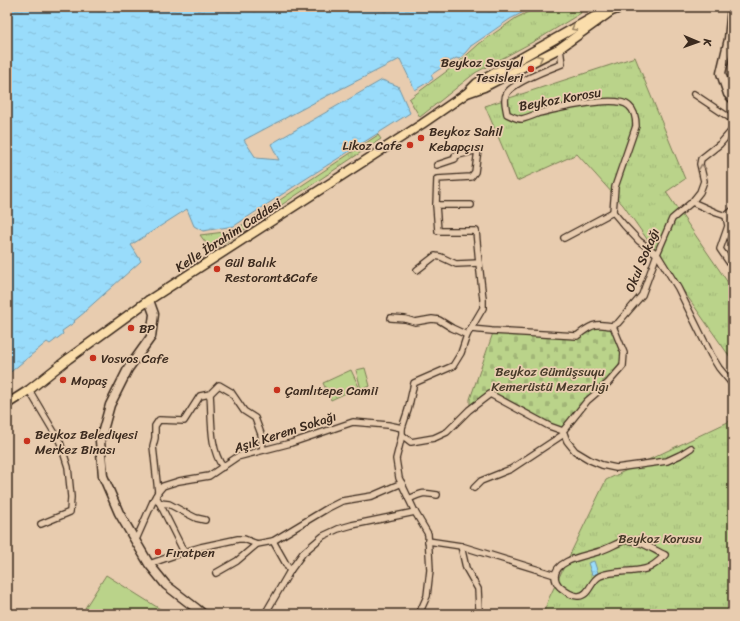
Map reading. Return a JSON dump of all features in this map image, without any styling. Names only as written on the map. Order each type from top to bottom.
[{"type":"main road","name":"Kelle İbrahim Caddesi","points":[[468,93],[477,82],[592,18],[623,7]]},
{"type":"main road","name":"Kelle İbrahim Caddesi","points":[[7,404],[29,390],[68,359],[149,300],[468,93],[484,87],[560,48],[610,12]]},
{"type":"street","points":[[732,7],[729,39],[721,73],[728,94],[733,100]]},
{"type":"street","name":"Beykoz Korosu","points":[[560,48],[562,64],[518,83],[507,92],[505,101],[507,114],[514,118],[522,119],[540,113],[591,102],[620,101],[629,106],[635,116],[636,126],[615,187],[613,212]]},
{"type":"street","points":[[694,94],[733,120]]},
{"type":"street","name":"Okul Sokağı","points":[[613,326],[618,323],[642,295],[672,219],[692,202],[700,192],[704,181],[700,164],[701,159],[720,144],[733,128]]},
{"type":"street","points":[[419,614],[427,596],[430,570],[428,534],[415,512],[399,478],[396,458],[402,435],[402,428],[414,383],[453,366],[461,353],[467,335],[483,308],[476,231],[438,231],[436,205],[437,179],[471,177],[475,172],[478,150],[454,156],[455,159],[438,165]]},
{"type":"street","points":[[692,202],[726,216]]},
{"type":"street","points":[[436,205],[471,205]]},
{"type":"street","points":[[726,216],[733,210]]},
{"type":"street","points":[[564,238],[613,212],[639,241],[657,254],[678,288],[711,355],[719,368],[733,385]]},
{"type":"street","points":[[726,216],[728,226],[720,249],[733,268]]},
{"type":"street","points":[[417,270],[434,256],[441,257],[456,264],[479,264]]},
{"type":"street","points":[[149,300],[154,314],[150,337],[128,369],[110,405],[100,441],[103,476],[119,513],[149,564],[166,585],[202,614]]},
{"type":"street","points":[[391,318],[405,319],[415,322],[439,320],[467,335]]},
{"type":"street","points":[[471,329],[576,336],[596,325],[613,326],[624,353],[623,366],[608,383],[587,401],[564,432],[511,469],[497,476],[481,481],[474,488]]},
{"type":"street","points":[[184,552],[160,504],[157,494],[153,446],[155,426],[159,420],[184,421],[200,396],[210,394],[219,385],[231,392],[244,411],[255,418],[261,434],[263,450]]},
{"type":"street","points":[[29,390],[60,442],[68,467],[71,497],[70,512],[41,524]]},
{"type":"street","points":[[210,394],[212,433],[215,452],[223,467]]},
{"type":"street","points":[[402,435],[411,442],[434,438],[447,432],[469,410],[490,394],[549,426],[564,432],[567,441],[575,451],[602,465],[616,468],[667,461],[691,448]]},
{"type":"street","name":"Aşık Kerem Sokağı","points":[[157,494],[163,486],[179,481],[209,476],[237,457],[292,443],[353,422],[388,425],[402,428]]},
{"type":"street","points":[[149,564],[201,547],[244,539],[257,544],[272,542],[342,501],[372,496],[402,483]]},
{"type":"street","points":[[135,542],[157,494]]},
{"type":"street","points":[[409,499],[421,494],[437,494]]},
{"type":"street","points":[[160,504],[169,504],[196,518],[205,520]]},
{"type":"street","points":[[268,613],[290,571],[303,553],[323,536],[338,529],[415,512]]},
{"type":"street","points":[[626,540],[632,540],[665,555],[646,569],[614,572],[599,577],[594,580],[585,594],[577,597],[570,595],[559,586],[555,581],[555,574],[558,568],[563,564],[626,540]]},
{"type":"street","points":[[428,541],[461,546],[555,574]]},
{"type":"street","points":[[272,542],[290,571]]},
{"type":"street","points":[[216,573],[237,561],[257,544]]},
{"type":"street","points":[[461,546],[466,568],[478,589],[479,609]]},
{"type":"green space","points":[[538,7],[578,7],[581,13],[542,37],[475,73],[420,117],[409,99],[458,63],[479,44],[516,18]]},
{"type":"green space","name":"Beykoz Korusu","points":[[635,57],[685,179],[666,192],[733,290],[733,614],[543,614],[549,598],[606,480],[730,421],[730,357],[623,205],[577,154],[517,181],[485,106]]},
{"type":"green space","points":[[378,135],[381,139],[212,251],[200,235],[233,231]]},
{"type":"green space","name":"Beykoz Gümüşsuyu Kemerüstü Mezarlığı","points":[[596,326],[612,327],[623,353],[622,366],[563,429],[549,425],[490,393],[470,406],[470,399],[493,333],[578,337]]},
{"type":"green space","points":[[365,368],[370,386],[361,389],[356,370]]},
{"type":"green space","points":[[351,370],[359,387],[331,400],[323,383]]},
{"type":"green space","points":[[106,575],[168,614],[94,614],[85,608]]},
{"type":"water","points":[[7,7],[533,7],[510,19],[471,46],[460,59],[456,58],[431,75],[433,79],[415,90],[400,59],[244,140],[256,158],[279,160],[271,144],[382,80],[398,86],[410,113],[234,226],[203,231],[194,226],[187,209],[131,245],[141,261],[74,321],[75,322],[62,331],[63,334],[50,344],[47,342],[7,375]]},
{"type":"water","points":[[594,561],[598,573],[592,575],[588,563]]},
{"type":"place","name":"Beykoz Sosyal Tesisleri","points":[[531,69]]},
{"type":"place","name":"Beykoz Sahil Kebapçısı","points":[[421,138]]},
{"type":"place","name":"Likoz Cafe","points":[[410,145]]},
{"type":"place","name":"Gül Balık Restorant&Cafe","points":[[217,269]]},
{"type":"place","name":"BP","points":[[131,328]]},
{"type":"place","name":"Vosvos Cafe","points":[[93,358]]},
{"type":"place","name":"Mopaş","points":[[63,380]]},
{"type":"place","name":"Çamlıtepe Camii","points":[[277,390]]},
{"type":"place","name":"Beykoz Belediyesi Merkez Binası","points":[[27,441]]},
{"type":"place","name":"Fıratpen","points":[[158,552]]}]
